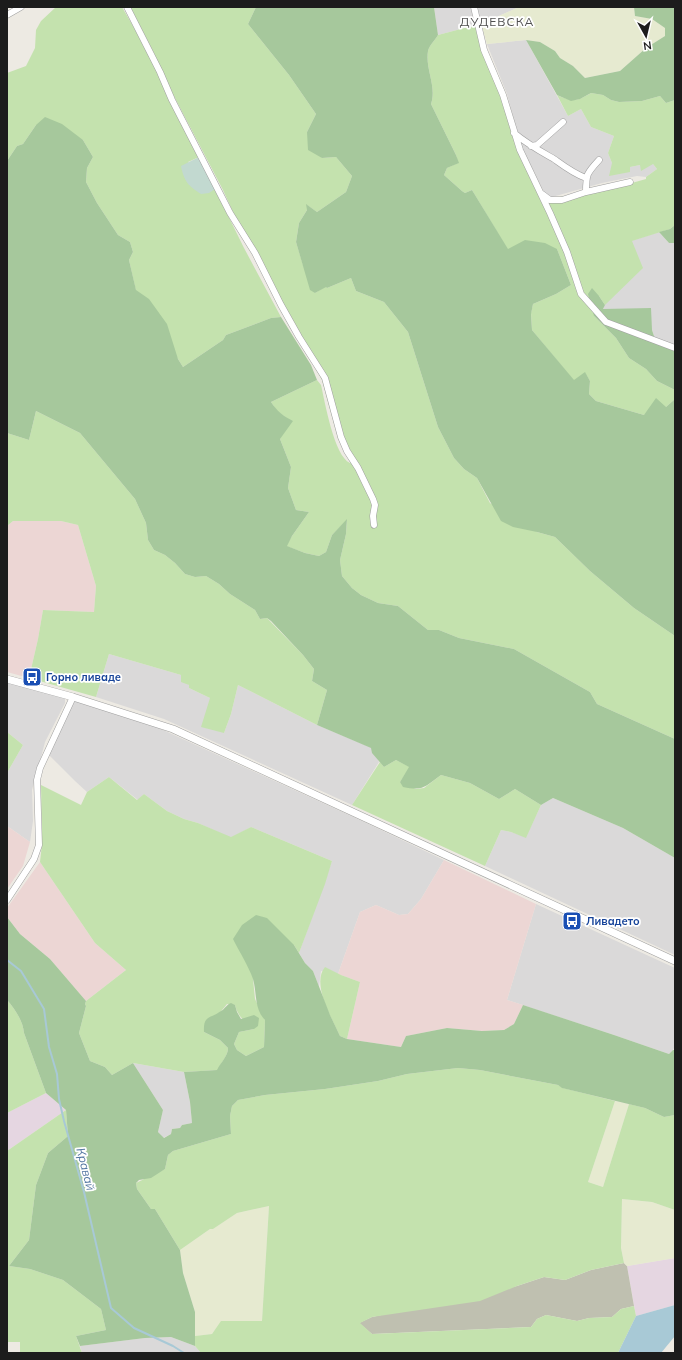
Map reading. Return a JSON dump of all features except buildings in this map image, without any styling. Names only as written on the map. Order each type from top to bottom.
[{"type":"street","points":[[7,15],[21,7]]},
{"type":"street","points":[[127,7],[160,72],[172,100],[230,213],[255,253],[299,337],[325,378],[341,437],[373,499],[374,524]]},
{"type":"street","points":[[474,7],[484,50],[503,95],[520,150],[542,194],[566,252],[581,294],[606,322],[675,348]]},
{"type":"street","points":[[531,146],[537,145],[563,122]]},
{"type":"street","points":[[514,133],[573,174],[586,178]]},
{"type":"street","points":[[586,192],[586,178],[588,172],[599,160]]},
{"type":"street","points":[[542,194],[550,200],[562,200],[586,192],[630,182]]},
{"type":"street","points":[[7,679],[73,697],[173,729],[675,961]]},
{"type":"street","points":[[7,900],[34,859],[39,845],[37,780],[40,768],[73,697]]},
{"type":"shaded area","points":[[434,7],[473,7],[476,25],[438,35]]},
{"type":"shaded area","points":[[475,7],[519,7],[481,24]]},
{"type":"shaded area","points":[[519,7],[634,7],[635,16],[652,19],[665,28],[665,36],[646,48],[620,71],[585,78],[573,66],[560,58],[555,51],[540,42],[526,40],[487,44],[481,24]]},
{"type":"shaded area","points":[[526,40],[568,116],[581,109],[591,127],[614,136],[608,153],[612,163],[630,171],[630,167],[653,164],[657,169],[646,177],[637,176],[602,183],[552,197],[545,194],[521,145],[507,94],[487,44]]},
{"type":"shaded area","points":[[199,157],[215,189],[209,193],[201,194],[193,188],[187,183],[182,171],[181,166]]},
{"type":"shaded area","points":[[659,232],[669,243],[675,243],[675,346],[655,339],[652,330],[603,309],[631,241]]},
{"type":"shaded area","points":[[13,521],[61,521],[78,525],[96,586],[94,612],[43,610],[29,678],[7,672],[7,526]]},
{"type":"shaded area","points":[[109,654],[181,675],[181,679],[189,685],[189,688],[210,698],[224,733],[231,714],[238,685],[317,725],[372,748],[379,762],[352,805],[164,719],[96,697]]},
{"type":"shaded area","points":[[7,682],[65,699],[65,703],[45,742],[32,790],[33,821],[30,842],[7,826],[7,773],[23,745],[7,732]]},
{"type":"shaded area","points":[[76,701],[150,724],[444,860],[421,899],[408,914],[399,915],[376,905],[360,912],[338,974],[321,971],[319,987],[313,971],[305,963],[299,953],[332,861],[251,827],[231,838],[167,811],[144,794],[138,800],[109,777],[87,792],[49,755],[71,702]]},
{"type":"shaded area","points":[[553,798],[623,828],[675,858],[675,955],[485,866],[501,830],[526,837],[541,805]]},
{"type":"shaded area","points":[[7,826],[30,842],[23,866],[7,889]]},
{"type":"shaded area","points":[[444,860],[536,904],[507,1000],[523,1005],[514,1024],[504,1030],[482,1031],[447,1028],[406,1036],[401,1047],[347,1039],[360,982],[338,974],[360,912],[376,905],[399,915],[408,914],[421,899]]},
{"type":"shaded area","points":[[40,862],[95,943],[126,970],[86,1001],[50,959],[20,934],[7,917],[7,908]]},
{"type":"shaded area","points":[[536,904],[675,968],[675,1046],[669,1054],[507,1000]]},
{"type":"shaded area","points":[[133,1063],[184,1072],[190,1102],[192,1123],[182,1125],[180,1128],[172,1129],[171,1134],[163,1138],[158,1132],[163,1110]]},
{"type":"shaded area","points":[[46,1093],[66,1110],[7,1151],[7,1113]]},
{"type":"shaded area","points":[[615,1101],[629,1104],[603,1187],[588,1182]]},
{"type":"shaded area","points":[[622,1199],[652,1202],[675,1210],[675,1258],[627,1266],[624,1263],[621,1248]]},
{"type":"shaded area","points":[[269,1206],[262,1321],[222,1321],[212,1334],[195,1336],[195,1312],[183,1273],[180,1250],[210,1229],[213,1229],[237,1213]]},
{"type":"shaded area","points":[[675,1258],[675,1305],[636,1316],[627,1266]]},
{"type":"shaded area","points":[[624,1263],[627,1266],[634,1306],[621,1309],[612,1317],[589,1318],[577,1321],[546,1315],[537,1319],[531,1327],[372,1334],[359,1323],[372,1317],[517,1286],[544,1277],[565,1280],[591,1270]]},
{"type":"shaded area","points":[[171,1337],[195,1346],[201,1353],[82,1353],[80,1346],[145,1338]]},
{"type":"green space","points":[[56,7],[122,7],[144,45],[199,157],[188,162],[215,189],[244,248],[281,317],[271,318],[226,335],[223,340],[183,367],[136,291],[129,260],[133,252],[130,242],[118,235],[97,203],[86,182],[87,168],[93,157],[83,140],[36,125],[23,144],[17,146],[7,161],[7,73],[26,66],[35,48],[36,30],[41,21]]},
{"type":"green space","points":[[130,7],[256,7],[248,24],[289,75],[316,114],[307,132],[322,158],[336,157],[352,176],[346,192],[317,212],[307,205],[307,210],[299,223],[296,242],[303,265],[315,293],[326,286],[327,288],[351,278],[356,291],[384,302],[408,332],[438,427],[454,458],[464,469],[477,478],[490,503],[537,532],[555,537],[590,571],[634,608],[675,636],[675,739],[597,704],[590,692],[514,649],[459,638],[439,630],[428,630],[398,606],[378,603],[361,595],[352,588],[342,576],[340,560],[346,534],[347,520],[332,535],[326,552],[319,556],[286,546],[309,512],[296,510],[288,488],[291,467],[280,439],[285,417],[277,411],[271,402],[317,380],[321,385],[331,428],[339,450],[344,458],[350,463],[351,461],[338,438],[322,380],[243,234],[223,190],[165,79],[154,53]]},
{"type":"green space","points":[[256,7],[434,7],[438,35],[428,51],[428,64],[433,91],[431,104],[459,163],[447,168],[444,175],[465,193],[472,190],[508,249],[525,240],[545,243],[557,249],[571,285],[556,294],[533,304],[531,314],[532,330],[574,380],[585,372],[590,381],[589,394],[596,401],[644,415],[656,398],[666,407],[675,399],[675,636],[634,608],[590,571],[555,537],[513,527],[501,521],[477,478],[464,469],[454,458],[438,427],[408,332],[384,302],[356,291],[351,278],[327,288],[326,287],[315,293],[310,290],[296,242],[299,223],[307,210],[306,204],[317,212],[346,192],[352,176],[336,157],[322,158],[308,150],[307,132],[316,114],[289,75],[248,24]]},
{"type":"green space","points":[[634,7],[675,7],[675,100],[666,103],[660,96],[642,101],[619,102],[611,100],[603,95],[591,93],[580,99],[571,101],[557,95],[526,40],[540,42],[555,51],[560,58],[573,66],[585,78],[620,71],[646,48],[665,36],[665,28],[652,19],[635,16]]},
{"type":"green space","points":[[476,25],[499,85],[516,141],[571,262],[572,258],[547,199],[634,183],[646,179],[646,177],[657,169],[653,164],[641,171],[640,165],[630,167],[630,172],[609,176],[612,163],[608,153],[614,136],[591,127],[581,109],[568,116],[557,95],[571,100],[582,98],[591,93],[603,95],[611,100],[619,102],[642,101],[660,96],[666,103],[675,100],[675,225],[670,229],[632,241],[643,268],[605,305],[599,296],[594,316],[616,338],[629,358],[646,369],[657,381],[675,390],[675,399],[666,407],[644,415],[596,401],[589,394],[590,381],[585,373],[574,381],[532,330],[531,313],[533,304],[556,294],[571,285],[557,249],[508,250],[472,190],[465,193],[444,175],[447,168],[458,163],[456,155],[431,104],[433,91],[428,64],[428,51],[438,35]]},
{"type":"green space","points":[[45,117],[62,124],[83,140],[93,157],[87,168],[86,182],[97,203],[118,235],[130,242],[133,252],[129,260],[136,290],[149,299],[167,324],[178,359],[183,367],[223,340],[226,335],[271,318],[281,317],[311,365],[317,380],[271,402],[280,413],[293,421],[280,439],[291,467],[288,488],[296,510],[309,512],[292,536],[287,546],[305,553],[319,556],[326,552],[332,535],[347,519],[346,534],[340,560],[342,576],[352,588],[361,595],[378,603],[398,606],[428,630],[439,630],[459,638],[514,649],[590,692],[597,704],[675,739],[675,858],[623,828],[553,798],[541,805],[515,789],[499,799],[470,783],[441,775],[424,787],[403,787],[400,782],[409,767],[396,760],[384,767],[372,753],[371,748],[317,725],[327,690],[312,681],[314,669],[271,621],[267,618],[260,619],[255,610],[206,576],[195,577],[185,574],[165,555],[154,550],[148,540],[146,523],[135,499],[80,433],[36,411],[29,440],[7,433],[7,161],[17,146],[23,144],[36,125]]},
{"type":"green space","points":[[675,225],[675,243],[669,243],[659,232],[670,229]]},
{"type":"green space","points":[[592,288],[605,305],[603,309],[651,308],[652,330],[655,339],[675,346],[675,390],[657,381],[646,369],[629,358],[616,338],[594,316],[588,294]]},
{"type":"green space","points":[[36,411],[80,433],[135,499],[146,523],[148,540],[154,550],[165,555],[185,574],[195,577],[206,576],[219,584],[230,594],[255,610],[260,619],[267,618],[303,655],[314,669],[312,681],[327,690],[317,725],[238,685],[231,714],[224,733],[201,727],[210,698],[189,688],[189,685],[181,682],[181,675],[109,654],[96,697],[29,678],[43,610],[94,612],[96,586],[78,525],[61,521],[13,521],[7,526],[7,433],[29,440]]},
{"type":"green space","points":[[7,732],[23,745],[7,773]]},
{"type":"green space","points":[[396,760],[410,767],[400,782],[416,789],[424,788],[441,775],[470,783],[499,799],[515,789],[541,805],[526,838],[501,830],[485,866],[352,805],[380,762],[384,767]]},
{"type":"green space","points":[[109,777],[137,800],[144,794],[167,811],[231,837],[251,827],[332,861],[299,953],[294,945],[253,979],[255,999],[265,1020],[264,1047],[246,1056],[237,1050],[234,1044],[239,1032],[254,1029],[240,1016],[235,1005],[227,1004],[204,1032],[220,1040],[228,1048],[227,1054],[218,1070],[184,1072],[133,1063],[112,1075],[105,1067],[90,1061],[79,1033],[86,1001],[126,970],[95,943],[40,862],[42,844],[41,785],[81,805],[87,792]]},
{"type":"green space","points":[[256,915],[267,918],[294,945],[305,963],[313,971],[340,1036],[347,1039],[401,1047],[406,1036],[447,1028],[482,1031],[504,1030],[514,1024],[523,1005],[669,1054],[675,1050],[675,1115],[664,1117],[645,1108],[562,1088],[558,1085],[480,1070],[458,1068],[407,1074],[378,1081],[325,1089],[265,1095],[238,1100],[232,1106],[230,1116],[231,1134],[173,1151],[168,1155],[165,1169],[151,1178],[139,1180],[136,1183],[137,1189],[151,1209],[155,1209],[180,1250],[183,1273],[195,1312],[195,1346],[171,1337],[145,1338],[80,1346],[76,1336],[106,1330],[101,1309],[63,1280],[30,1269],[9,1266],[29,1240],[36,1185],[48,1153],[68,1136],[66,1110],[46,1093],[20,1020],[16,1011],[7,1000],[7,917],[20,934],[50,959],[86,1001],[79,1033],[90,1061],[105,1067],[112,1075],[133,1063],[163,1110],[158,1132],[164,1138],[171,1134],[172,1129],[180,1128],[182,1125],[192,1123],[190,1102],[184,1072],[217,1070],[227,1054],[228,1048],[220,1040],[204,1032],[205,1023],[208,1018],[217,1014],[231,1003],[235,1005],[241,1019],[254,1015],[259,1018],[258,1026],[254,1029],[239,1032],[234,1044],[237,1050],[246,1056],[264,1047],[265,1020],[261,1016],[257,1006],[253,979],[233,939],[242,925]]},
{"type":"green space","points":[[325,967],[360,982],[347,1039],[340,1036],[324,1002],[320,983],[321,974]]},
{"type":"green space","points":[[7,1000],[16,1011],[20,1020],[46,1093],[7,1113]]},
{"type":"green space","points":[[458,1068],[480,1070],[558,1085],[563,1088],[615,1101],[588,1182],[603,1187],[629,1104],[645,1108],[664,1117],[675,1115],[675,1210],[652,1202],[622,1199],[621,1248],[624,1263],[591,1270],[565,1280],[544,1277],[480,1301],[372,1317],[360,1323],[372,1334],[531,1327],[537,1319],[546,1315],[577,1321],[589,1318],[612,1317],[621,1309],[634,1306],[636,1316],[618,1353],[201,1353],[195,1346],[195,1336],[212,1334],[221,1321],[262,1321],[269,1206],[237,1213],[213,1229],[210,1229],[180,1250],[155,1209],[151,1209],[137,1189],[136,1183],[165,1169],[168,1155],[173,1151],[231,1134],[230,1116],[232,1106],[238,1100],[265,1095],[325,1089],[378,1081],[407,1074]]},
{"type":"green space","points":[[66,1110],[68,1136],[48,1153],[36,1185],[29,1240],[9,1266],[30,1269],[63,1280],[101,1309],[106,1330],[76,1336],[82,1353],[20,1353],[20,1342],[7,1342],[7,1151]]},
{"type":"water","points":[[675,1305],[675,1336],[661,1353],[618,1353],[636,1316]]},
{"type":"waterway","name":"Кравай","points":[[7,960],[21,971],[44,1009],[49,1047],[57,1074],[59,1099],[84,1192],[111,1308],[134,1328],[173,1346],[184,1353]]},
{"type":"place","name":"Горно ливаде","points":[[32,677]]},
{"type":"place","name":"Ливадето","points":[[572,921]]},
{"type":"district","name":"ДУДЕВСКА","points":[[497,21]]}]
